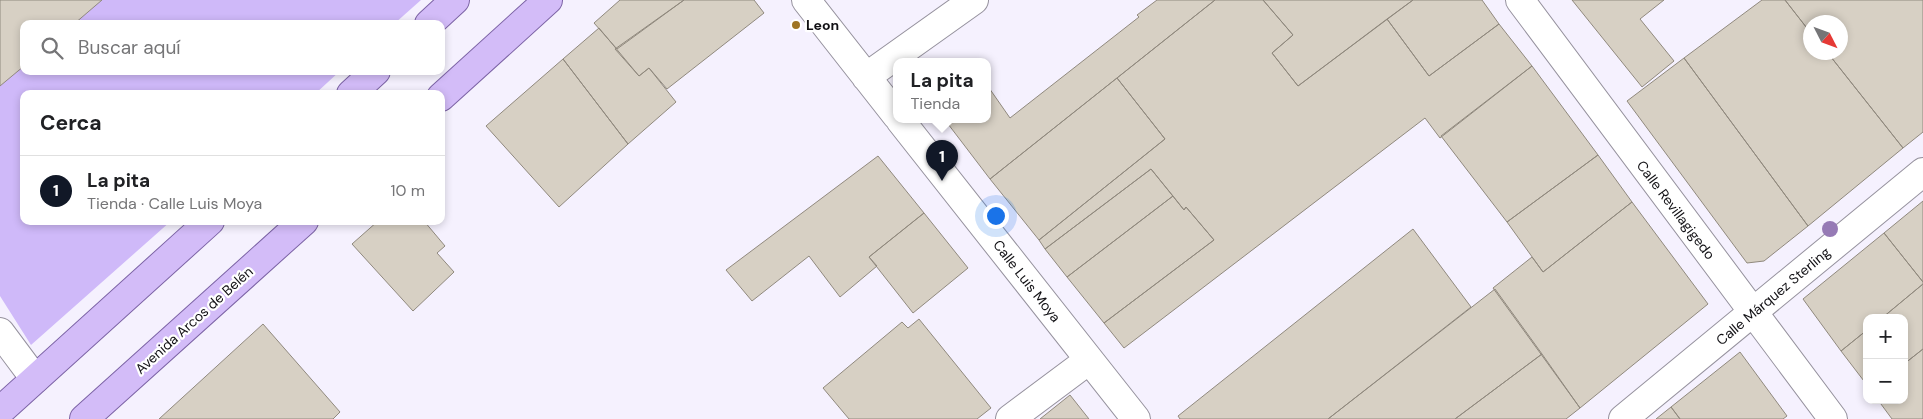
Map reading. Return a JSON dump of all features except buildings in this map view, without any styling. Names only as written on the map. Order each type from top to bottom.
[{"type":"main road","points":[[433,20],[455,0]]},
{"type":"main road","points":[[445,93],[548,0]]},
{"type":"main road","points":[[355,90],[372,75]]},
{"type":"main road","points":[[0,411],[206,225]]},
{"type":"main road","name":"Avenida Arcos de Belén","points":[[84,419],[300,225]]},
{"type":"street","points":[[806,0],[893,111]]},
{"type":"street","points":[[866,76],[974,0]]},
{"type":"street","name":"Calle Revillagigedo","points":[[1520,0],[1833,419]]},
{"type":"street","name":"Calle Luis Moya","points":[[902,123],[1136,419]]},
{"type":"street","name":"Calle Márquez Sterling","points":[[1623,419],[1923,172]]},
{"type":"street","points":[[0,332],[35,379]]},
{"type":"street","points":[[1010,419],[1089,360]]},
{"type":"shaded area","points":[[98,0],[421,0],[398,20],[74,20]]},
{"type":"shaded area","points":[[20,64],[20,75],[336,75],[319,90],[20,90],[20,225],[166,225],[31,345],[0,296],[0,81]]},
{"type":"place","name":"Leon","points":[[796,25]]},
{"type":"place","name":"La pita","points":[[942,181]]}]
